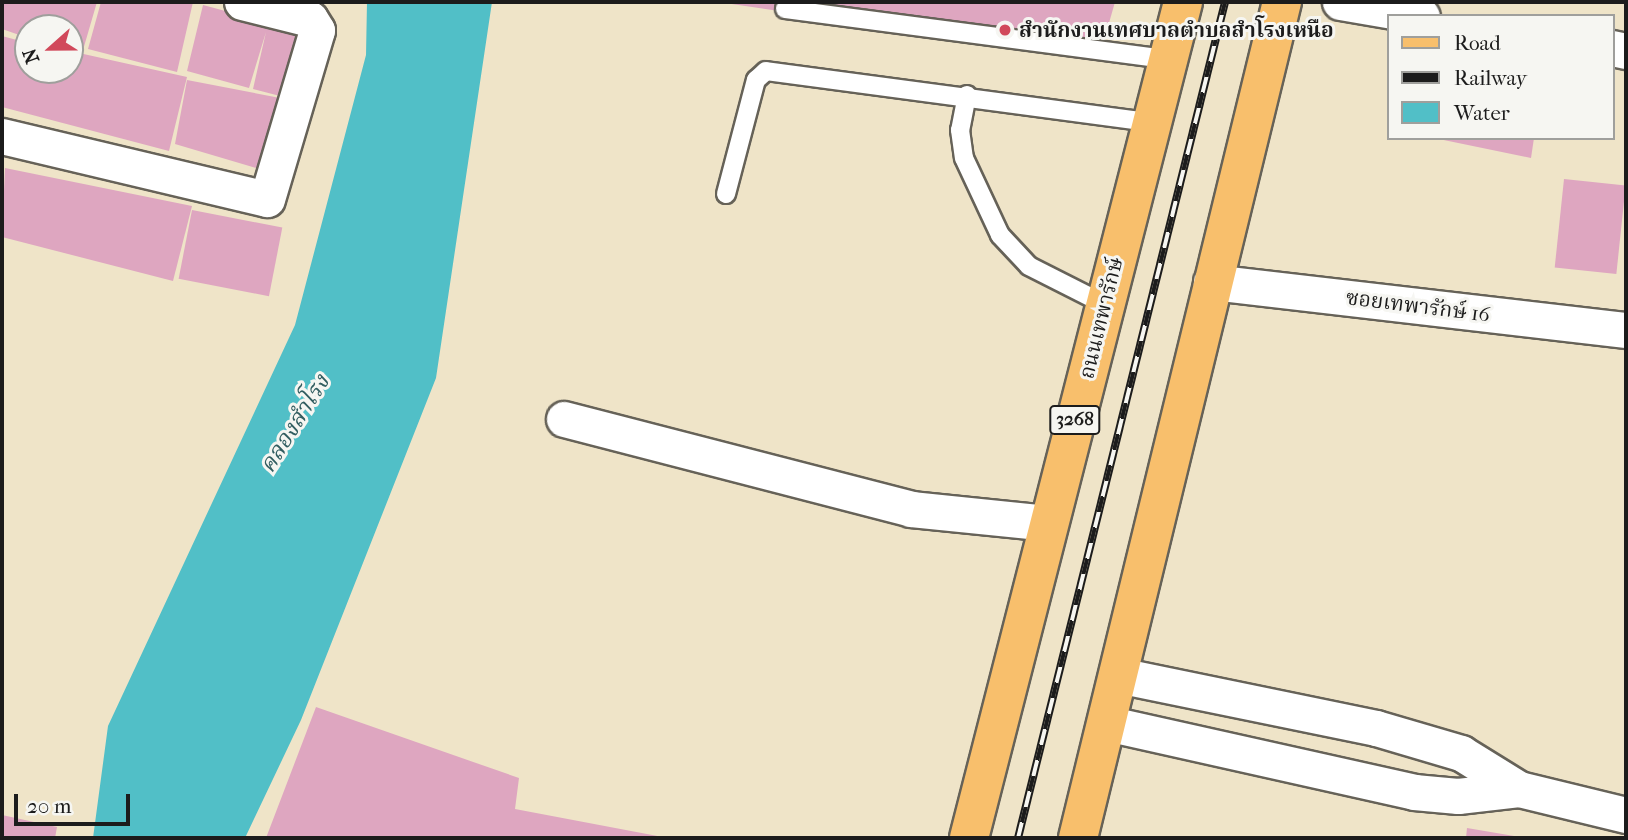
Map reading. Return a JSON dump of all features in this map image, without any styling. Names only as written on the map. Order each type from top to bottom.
[{"type":"main road","name":"ถนนเทพารักษ์","points":[[969,838],[1182,2]]},
{"type":"main road","points":[[1077,838],[1211,282],[1282,2]]},
{"type":"street","points":[[2,136],[267,199],[317,30],[310,19],[242,2]]},
{"type":"street","points":[[1340,2],[1410,14]]},
{"type":"street","name":"ซอยเทพารักษ์ 16","points":[[1211,282],[1626,330]]},
{"type":"street","points":[[564,419],[911,509],[1049,523]]},
{"type":"street","points":[[1118,675],[1376,728],[1461,753],[1519,789],[1626,815]]},
{"type":"street","points":[[1106,723],[1414,792],[1458,796],[1519,789]]},
{"type":"lane","points":[[785,9],[1166,59]]},
{"type":"lane","points":[[726,194],[756,80],[766,71],[967,95],[1150,122]]},
{"type":"lane","points":[[967,95],[960,130],[964,158],[1000,236],[1029,266],[1104,304]]},
{"type":"water","name":"คลองสำโรง","points":[[367,2],[492,2],[436,378],[301,720],[245,838],[93,838],[108,726],[295,325],[366,55]]},
{"type":"building","points":[[2,2],[97,2],[84,47],[84,14],[14,14],[14,33],[2,29]]},
{"type":"building","points":[[101,2],[193,2],[177,72],[88,49]]},
{"type":"building","name":"สำนักงานเทศบาลตำบลสำโรงเหนือ","points":[[718,2],[1115,2],[1099,58]]},
{"type":"building","points":[[203,5],[299,31],[280,96],[253,89],[266,32],[249,88],[187,71]]},
{"type":"building","points":[[2,36],[14,39],[14,84],[84,84],[84,54],[187,77],[169,151],[2,107]]},
{"type":"building","points":[[187,80],[280,98],[263,170],[175,144]]},
{"type":"building","points":[[1444,140],[1534,140],[1531,158]]},
{"type":"building","points":[[5,168],[192,206],[173,281],[2,237]]},
{"type":"building","points":[[1564,179],[1626,185],[1616,274],[1555,268]]},
{"type":"building","points":[[192,210],[282,228],[269,296],[179,279]]},
{"type":"building","points":[[316,707],[519,778],[515,809],[668,838],[266,838]]},
{"type":"building","points":[[2,815],[57,827],[55,838],[2,838]]},
{"type":"building","points":[[1467,828],[1520,837],[1466,838]]},
{"type":"railway","points":[[1018,838],[1225,2]]},
{"type":"place","name":"สำนักงานเทศบาลตำบลสำโรงเหนือ","points":[[1005,30]]}]
